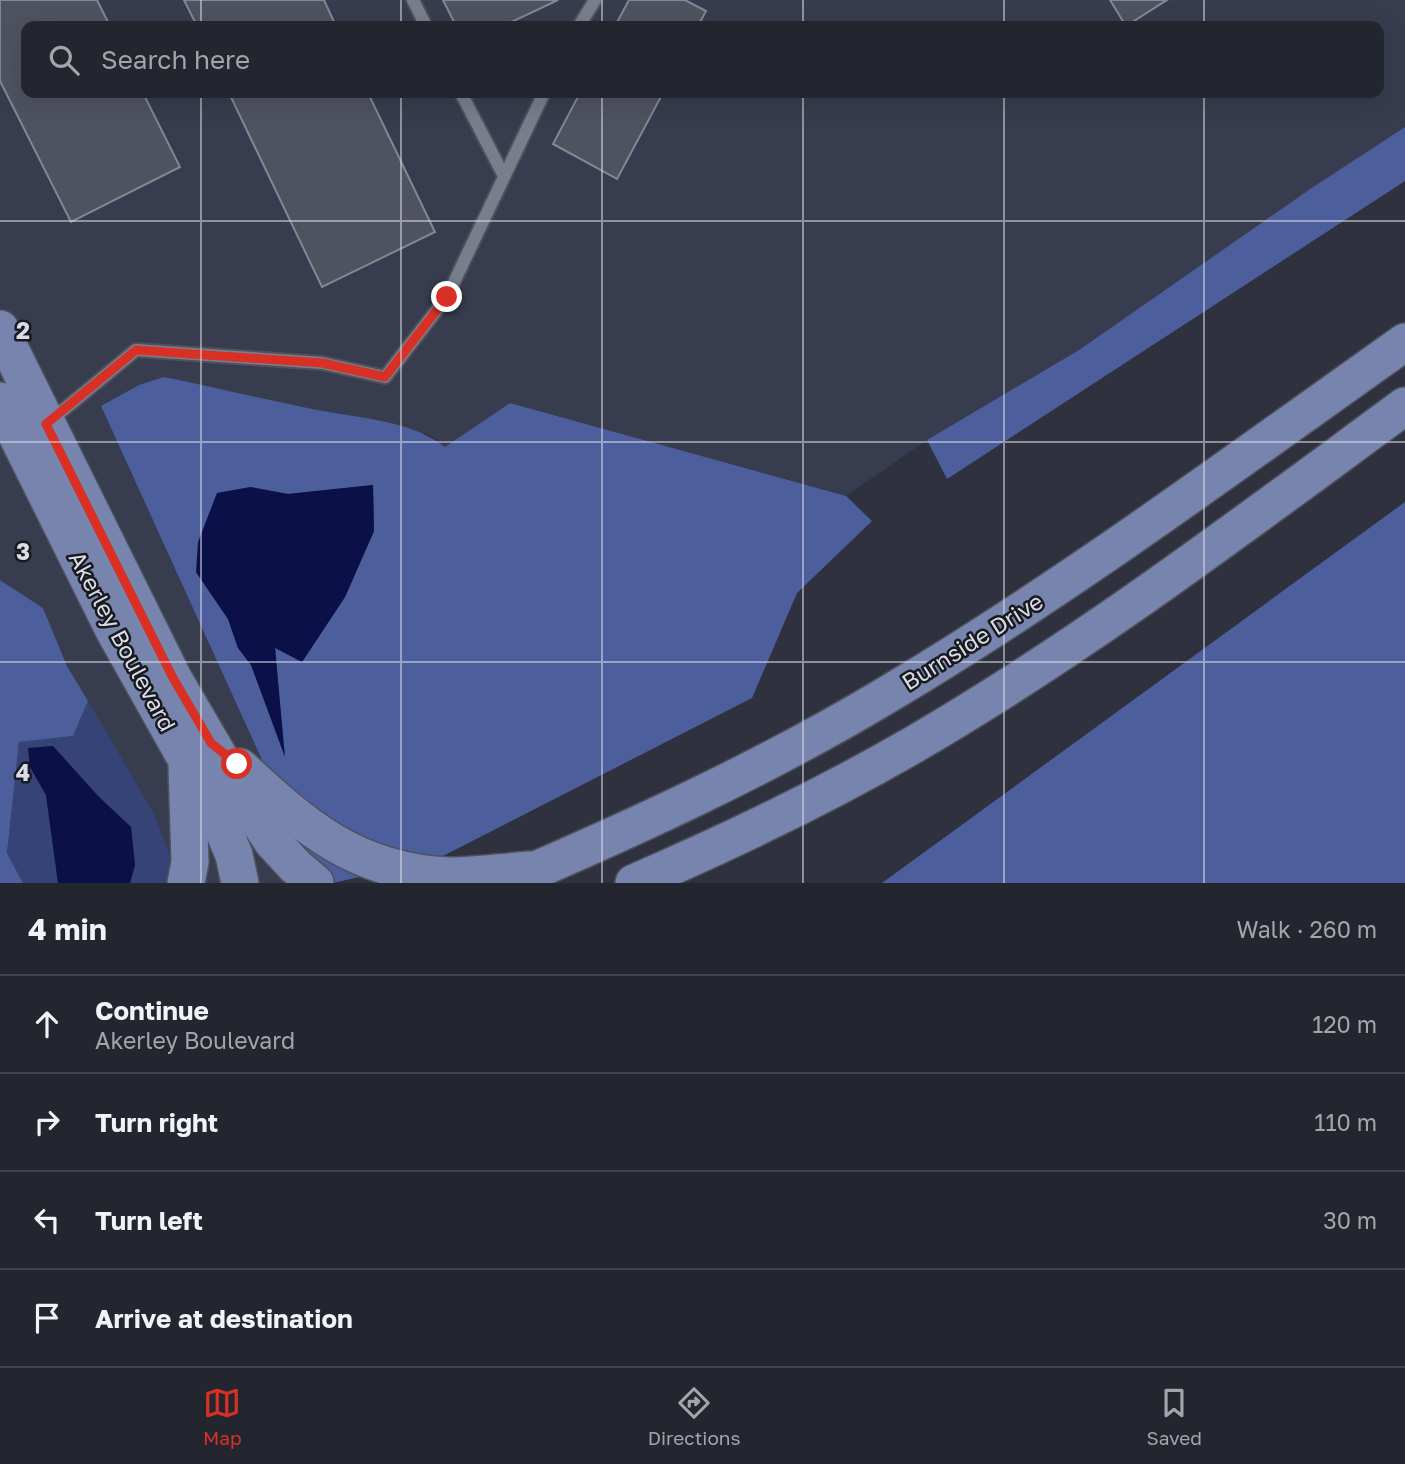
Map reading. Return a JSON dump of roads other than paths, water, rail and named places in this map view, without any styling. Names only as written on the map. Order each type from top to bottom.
[{"type":"main road","name":"Akerley Boulevard","points":[[0,329],[173,678],[199,751],[216,812],[234,855],[240,883]]},
{"type":"main road","name":"Burnside Drive","points":[[199,751],[321,837],[363,858],[427,874],[522,876],[635,826],[883,698],[1030,606],[1405,342]]},
{"type":"main road","name":"Akerley Boulevard","points":[[0,401],[115,632],[199,751],[239,791],[272,841],[315,883]]},
{"type":"main road","points":[[634,883],[769,821],[912,745],[1060,653],[1405,407]]},
{"type":"main road","points":[[186,883],[199,751]]},
{"type":"lane","points":[[413,0],[424,21]]},
{"type":"lane","points":[[582,21],[594,0]]},
{"type":"lane","points":[[464,98],[504,176]]},
{"type":"lane","points":[[46,424],[136,350],[322,363],[385,377],[447,297],[542,98]]}]
